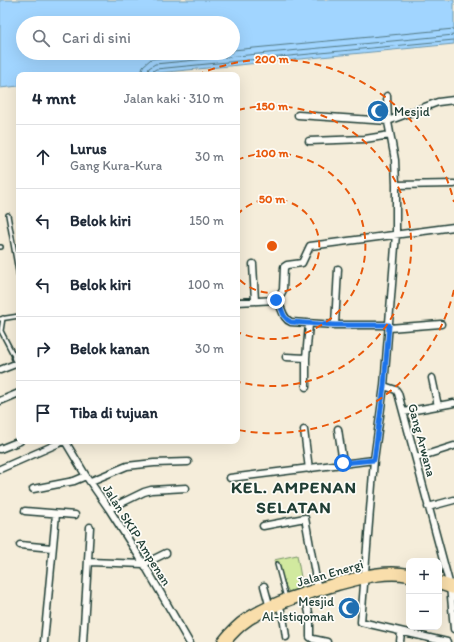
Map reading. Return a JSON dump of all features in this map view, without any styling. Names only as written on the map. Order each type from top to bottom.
[{"type":"highway","name":"Jalan Energi","points":[[224,642],[233,631],[243,623],[279,604],[305,594],[365,577],[386,574],[406,575]]},
{"type":"street","points":[[387,96],[388,121],[395,160],[396,234],[384,386],[374,460],[361,622],[447,642]]},
{"type":"street","points":[[298,115],[388,121],[438,102],[454,100]]},
{"type":"street","points":[[309,141],[390,135]]},
{"type":"street","points":[[396,185],[454,184]]},
{"type":"street","points":[[277,301],[284,290],[284,267],[287,265],[302,264],[310,246],[454,227]]},
{"type":"street","points":[[253,264],[255,301]]},
{"type":"street","points":[[335,325],[338,269]]},
{"type":"street","points":[[240,302],[277,301]]},
{"type":"street","points":[[277,301],[283,315],[288,321],[335,325],[389,326],[440,324]]},
{"type":"street","points":[[306,387],[306,358],[310,324]]},
{"type":"street","points":[[286,357],[306,358]]},
{"type":"street","points":[[0,370],[16,361]]},
{"type":"street","points":[[432,378],[438,406]]},
{"type":"street","name":"Gang Arwana","points":[[384,386],[397,391],[404,412],[448,586],[454,629]]},
{"type":"street","points":[[0,401],[16,394]]},
{"type":"street","points":[[404,412],[454,403]]},
{"type":"street","points":[[338,429],[343,463]]},
{"type":"street","points":[[304,430],[309,469]]},
{"type":"street","points":[[0,449],[16,443]]},
{"type":"street","points":[[0,469],[60,444]]},
{"type":"street","name":"Jalan SKIP Ampenan","points":[[69,444],[89,479],[144,564],[189,642]]},
{"type":"street","points":[[416,458],[454,446]]},
{"type":"street","points":[[230,478],[374,460]]},
{"type":"street","points":[[33,489],[89,479],[127,466],[154,463],[188,462]]},
{"type":"street","points":[[109,509],[151,490],[186,488]]},
{"type":"street","points":[[428,508],[454,500]]},
{"type":"street","points":[[24,511],[75,515]]},
{"type":"street","points":[[44,642],[56,514]]},
{"type":"street","points":[[263,526],[305,518],[318,590]]},
{"type":"street","points":[[83,642],[90,527]]},
{"type":"street","points":[[20,545],[52,548]]},
{"type":"street","points":[[89,562],[144,564],[166,553]]},
{"type":"street","points":[[264,586],[279,604],[286,636]]},
{"type":"street","points":[[305,594],[310,618],[310,637],[327,642]]},
{"type":"street","points":[[400,642],[401,632]]},
{"type":"lane","points":[[8,215],[16,256]]},
{"type":"lane","points":[[16,316],[2,318],[0,331],[16,357]]},
{"type":"lane","points":[[277,564],[279,604]]},
{"type":"green space","points":[[297,555],[304,594],[291,596],[274,560]]},
{"type":"water","points":[[0,0],[454,0],[454,44],[167,72],[16,72],[16,86],[0,88]]},
{"type":"place","name":"Mesjid","points":[[378,111]]},
{"type":"place","name":"Mesjid Al-Istiqomah","points":[[349,608]]},
{"type":"district","name":"KEL. AMPENAN SELATAN","points":[[294,497]]},
{"type":"route","points":[[276,300],[279,302],[283,315],[288,321],[291,322],[335,325],[389,325],[384,386],[374,460],[343,463]]}]
